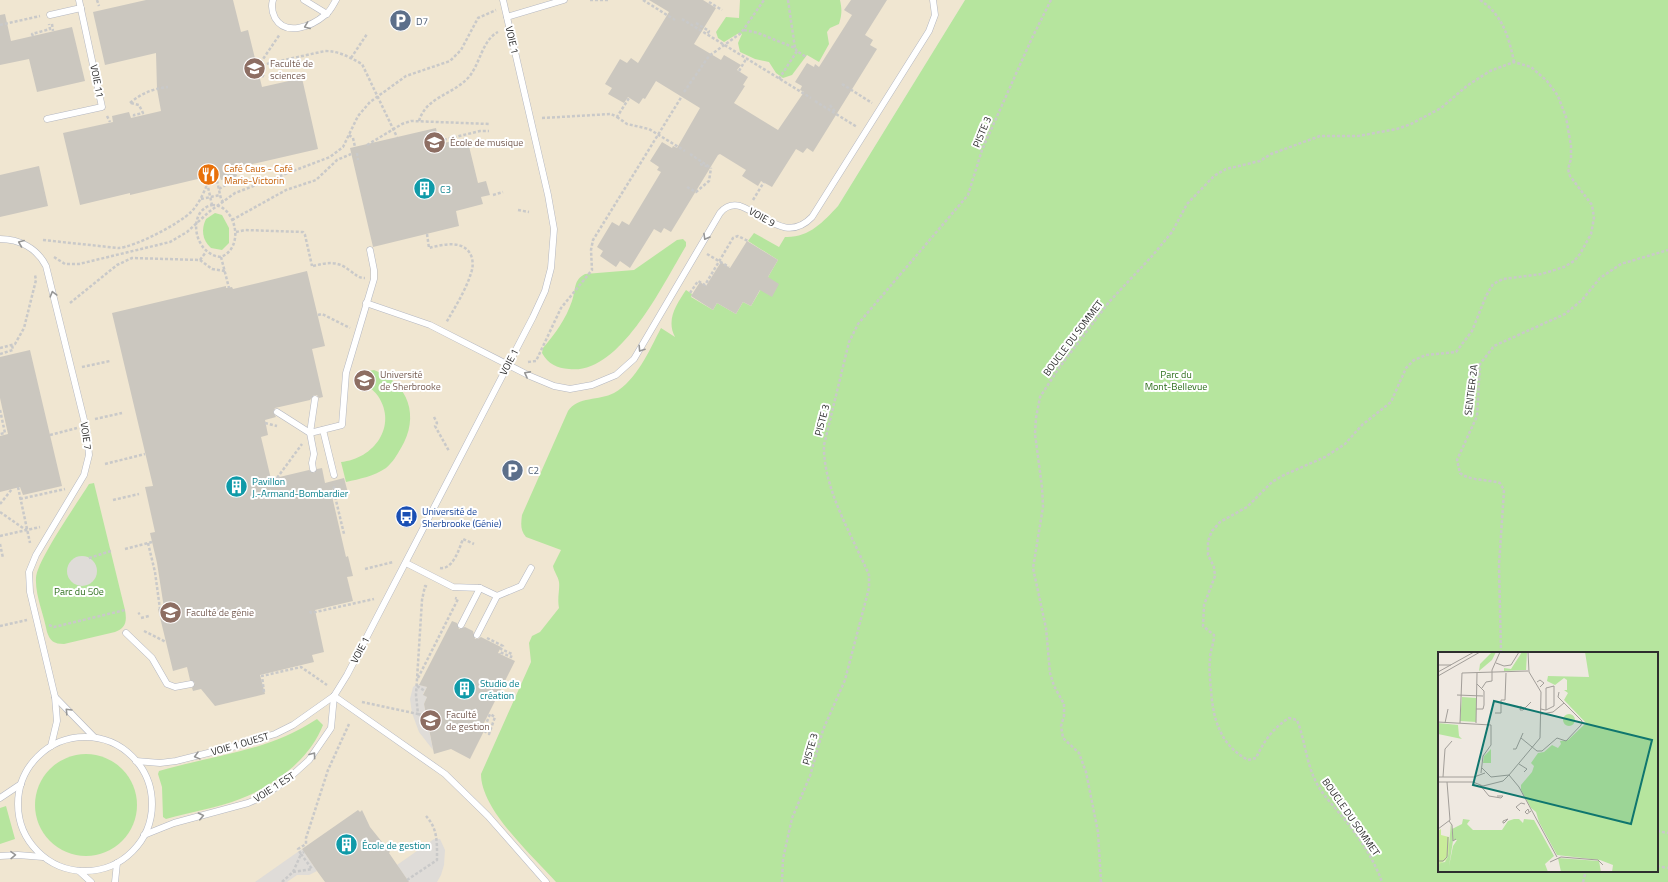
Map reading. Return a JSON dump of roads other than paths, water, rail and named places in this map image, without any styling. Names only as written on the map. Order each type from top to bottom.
[{"type":"lane","name":"VOIE 11","points":[[48,119],[102,107],[79,0]]},
{"type":"lane","points":[[273,0],[272,9],[280,24],[287,28],[296,29],[305,27],[326,14],[336,0]]},
{"type":"lane","points":[[304,0],[326,14]]},
{"type":"lane","name":"VOIE 1","points":[[334,696],[406,563],[533,317],[544,291],[551,268],[554,243],[550,204],[503,0]]},
{"type":"lane","points":[[507,16],[564,0]]},
{"type":"lane","name":"VOIE 9","points":[[366,303],[430,325],[540,381],[564,388],[592,385],[608,380],[628,365],[639,352],[720,213],[729,206],[740,206],[784,228],[799,226],[809,221],[816,213],[929,31],[935,15],[933,0]]},
{"type":"lane","points":[[49,15],[81,8]]},
{"type":"lane","name":"VOIE 7","points":[[0,239],[14,240],[25,245],[39,254],[43,261],[63,332],[87,432],[88,461],[84,475],[36,555],[30,568],[28,578],[55,697],[56,721],[51,746]]},
{"type":"lane","points":[[278,412],[310,433],[342,425],[346,373],[374,279],[374,270],[370,250]]},
{"type":"lane","points":[[313,469],[312,463],[314,454],[310,433],[315,399]]},
{"type":"lane","points":[[323,430],[334,475]]},
{"type":"lane","points":[[406,563],[453,586],[480,588],[497,596]]},
{"type":"lane","points":[[477,635],[497,596],[521,586],[531,568]]},
{"type":"lane","points":[[461,625],[480,588]]},
{"type":"lane","points":[[126,633],[152,658],[166,684],[175,687],[191,684]]},
{"type":"lane","points":[[334,696],[445,774],[488,816],[546,882]]},
{"type":"lane","name":"VOIE 1 OUEST","points":[[136,761],[160,763],[176,761],[252,742],[288,728],[334,696]]},
{"type":"lane","name":"VOIE 1 EST","points":[[144,835],[174,823],[248,804],[288,779],[309,760],[331,728],[334,696]]},
{"type":"lane","points":[[55,697],[94,737]]},
{"type":"lane","points":[[94,737],[114,743],[126,751],[136,761],[144,774],[151,794],[151,817],[144,835],[134,850],[117,863],[102,869],[79,871],[64,868],[43,857],[30,846],[22,828],[18,807],[21,784],[30,766],[51,746],[71,738],[94,737]]},
{"type":"lane","points":[[0,798],[21,784]]},
{"type":"lane","points":[[0,856],[18,855],[43,857]]},
{"type":"lane","points":[[115,882],[117,863]]},
{"type":"lane","points":[[79,871],[91,882]]},
{"type":"place","name":"D7","points":[[400,21]]},
{"type":"place","name":"Faculté de sciences","points":[[254,69]]},
{"type":"place","name":"École de musique","points":[[434,142]]},
{"type":"place","name":"Café Caus - Café Marie-Victorin","points":[[208,174]]},
{"type":"place","name":"C3","points":[[424,189]]},
{"type":"place","name":"Université de Sherbrooke","points":[[365,380]]},
{"type":"place","name":"C2","points":[[513,470]]},
{"type":"place","name":"Pavillon J.-Armand-Bombardier","points":[[236,487]]},
{"type":"place","name":"Université de Sherbrooke (Génie)","points":[[407,517]]},
{"type":"place","name":"Faculté de génie","points":[[171,612]]},
{"type":"place","name":"Studio de création","points":[[464,689]]},
{"type":"place","name":"Faculté de gestion","points":[[431,720]]},
{"type":"place","name":"École de gestion","points":[[347,845]]},
{"type":"park label","name":"Parc du Mont-Bellevue","points":[[1176,380]]},
{"type":"park label","name":"Parc du 50e","points":[[79,591]]}]
